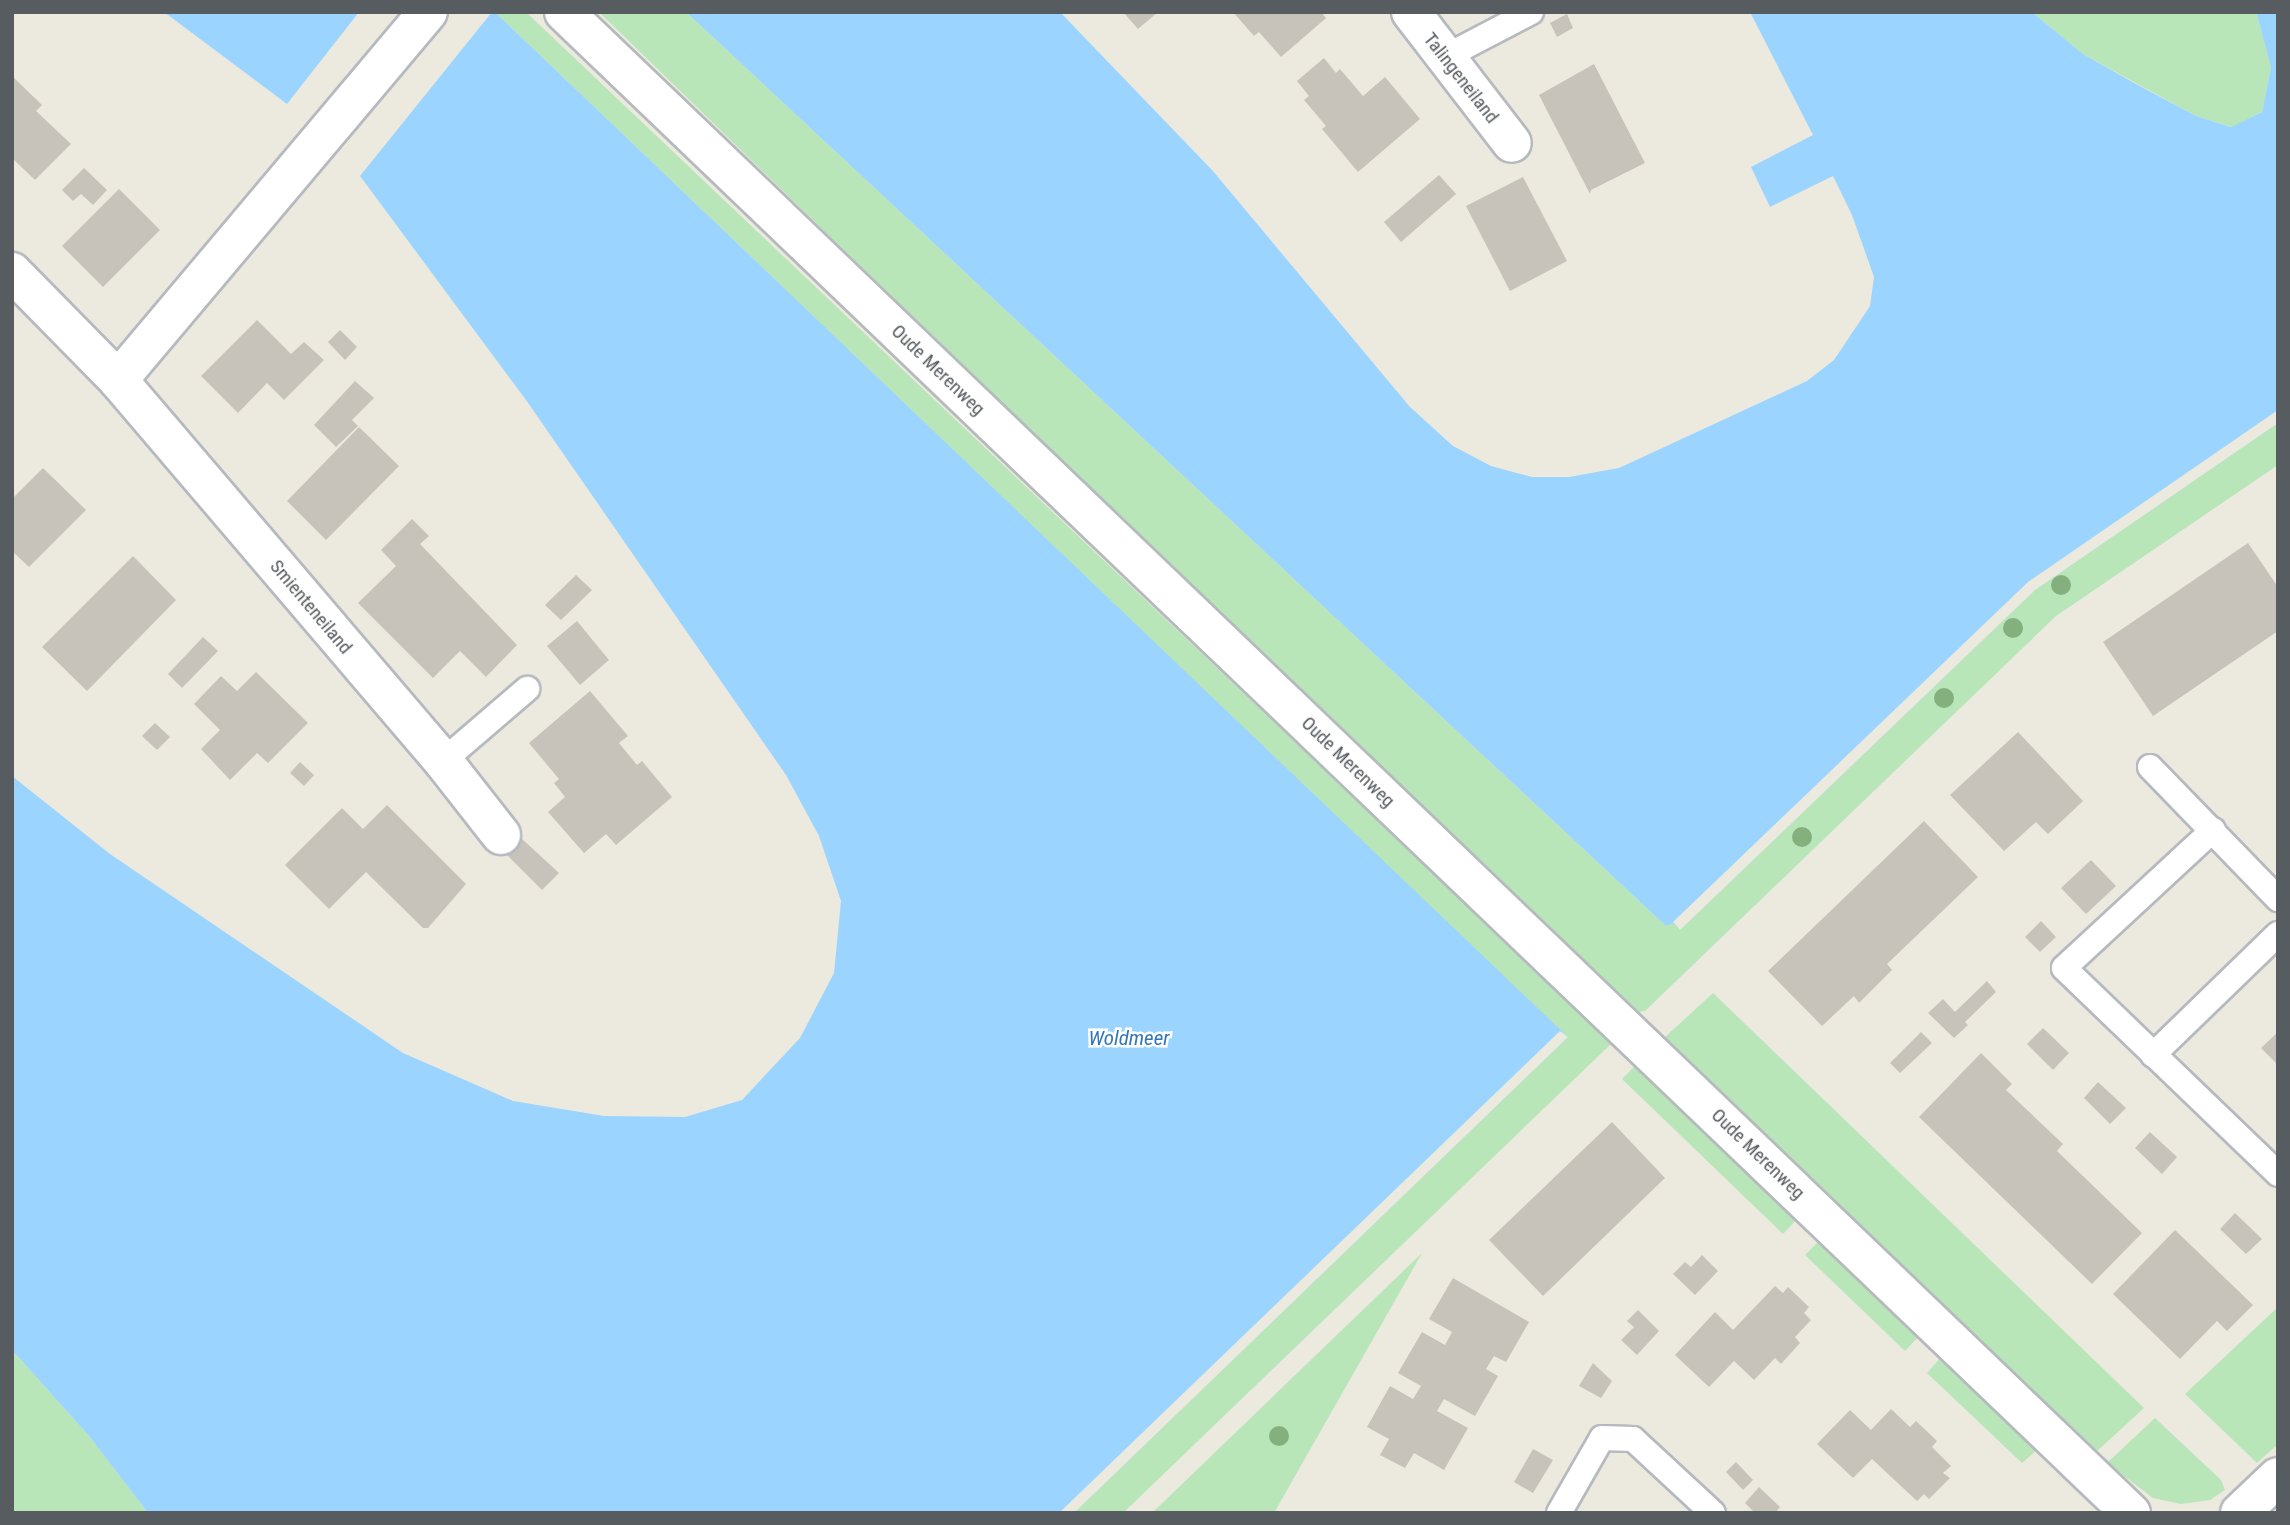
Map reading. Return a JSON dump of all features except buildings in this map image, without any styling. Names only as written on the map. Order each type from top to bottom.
[{"type":"street","points":[[118,380],[428,12]]},
{"type":"street","name":"Oude Merenweg","points":[[564,12],[2131,1513]]},
{"type":"street","name":"Talingeneiland","points":[[1411,12],[1512,143]]},
{"type":"street","name":"Smienteneiland","points":[[12,272],[118,380],[443,761],[501,835]]},
{"type":"street","points":[[2240,1513],[2278,1477]]},
{"type":"lane","points":[[1445,57],[1531,12]]},
{"type":"lane","points":[[443,761],[527,689]]},
{"type":"lane","points":[[2150,767],[2278,899]]},
{"type":"lane","points":[[2213,830],[2064,968],[2278,1174]]},
{"type":"lane","points":[[2153,1055],[2278,934]]},
{"type":"lane","points":[[1559,1513],[1602,1438],[1633,1439],[1713,1513]]},
{"type":"green space","points":[[495,12],[526,12],[1612,1043],[1123,1513],[1074,1513],[1567,1037]]},
{"type":"green space","points":[[599,12],[686,12],[1666,926],[1673,922],[1680,930],[2035,590],[2278,423],[2278,465],[2056,616],[1645,1011],[1637,1012],[1494,882]]},
{"type":"green space","points":[[2032,12],[2256,12],[2271,67],[2262,112],[2232,127],[2196,116],[2083,54]]},
{"type":"green space","points":[[1713,993],[2144,1408],[2096,1452],[1664,1038]]},
{"type":"green space","points":[[1636,1065],[1798,1218],[1783,1234],[1622,1079]]},
{"type":"green space","points":[[1820,1240],[1919,1336],[1905,1351],[1805,1255]]},
{"type":"green space","points":[[1422,1253],[1274,1513],[1152,1513]]},
{"type":"green space","points":[[2278,1307],[2278,1444],[2257,1463],[2185,1394]]},
{"type":"green space","points":[[12,1350],[89,1436],[148,1513],[12,1513]]},
{"type":"green space","points":[[1941,1357],[2038,1449],[2022,1463],[1927,1373]]},
{"type":"green space","points":[[2155,1418],[2221,1480],[2225,1490],[2210,1500],[2181,1504],[2153,1498],[2107,1463]]},
{"type":"water","points":[[164,12],[359,12],[287,104]]},
{"type":"water","name":"Woldmeer","points":[[492,12],[1568,1037],[1074,1513],[148,1513],[89,1436],[12,1350],[12,776],[110,854],[403,1053],[513,1101],[604,1116],[685,1117],[742,1100],[800,1038],[834,973],[841,901],[819,836],[786,775],[526,400],[360,176]]},
{"type":"water","points":[[686,12],[1060,12],[1212,170],[1410,407],[1453,446],[1491,466],[1532,477],[1569,477],[1619,468],[1807,381],[1834,360],[1870,306],[1874,277],[1852,215],[1833,176],[1770,207],[1751,167],[1813,135],[1750,12],[2032,12],[2083,54],[2196,116],[2231,127],[2262,112],[2271,67],[2256,12],[2278,12],[2278,423],[2035,590],[1680,930],[1673,923],[1666,926]]},
{"type":"pier","points":[[2278,410],[2278,423],[2035,590],[1680,930],[1673,922],[2028,582]]},
{"type":"pier","points":[[1560,1031],[1568,1037],[1074,1513],[1059,1513]]}]
